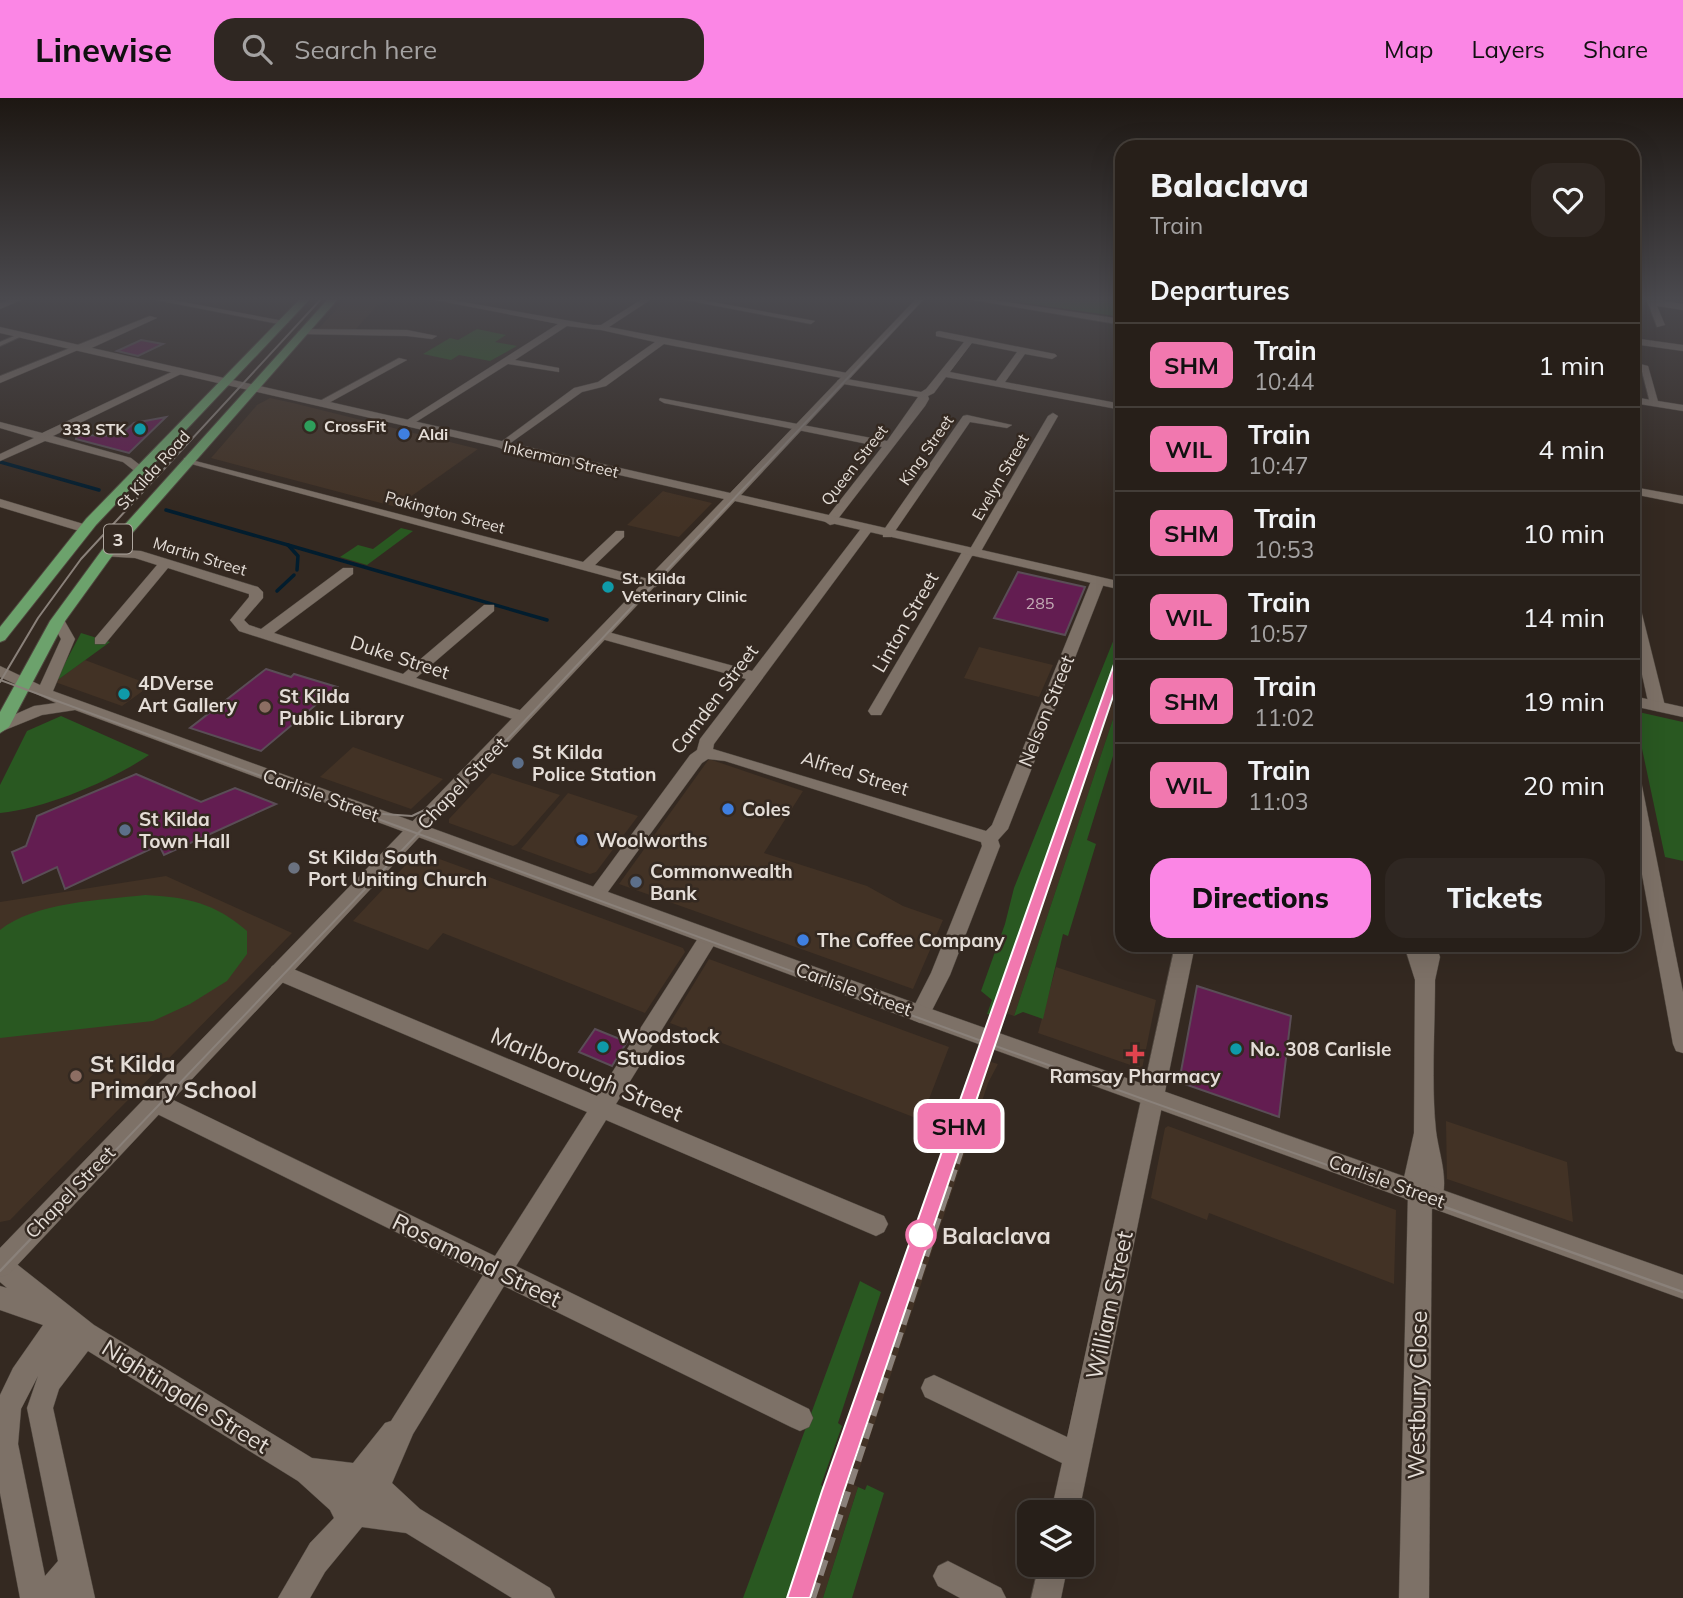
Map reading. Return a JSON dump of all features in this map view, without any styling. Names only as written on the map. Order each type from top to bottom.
[{"type":"highway","name":"St Kilda Road","points":[[3,630],[86,529],[240,368]]},
{"type":"highway","name":"St Kilda Road","points":[[24,685],[58,621],[107,552],[270,368]]},
{"type":"highway","name":"3","points":[[0,727],[24,685]]},
{"type":"street","points":[[0,380],[27,368]]},
{"type":"street","name":"Inkerman Street","points":[[167,368],[731,499],[1115,585]]},
{"type":"street","points":[[321,403],[387,368]]},
{"type":"street","points":[[408,424],[495,368]]},
{"type":"street","points":[[545,368],[556,370]]},
{"type":"street","points":[[502,446],[578,390],[602,384],[625,368]]},
{"type":"street","points":[[796,368],[922,395]]},
{"type":"street","name":"Chapel Street","points":[[0,1266],[854,368]]},
{"type":"street","name":"Queen Street","points":[[830,521],[922,404],[922,395],[928,393],[948,368]]},
{"type":"street","points":[[999,384],[1010,368]]},
{"type":"street","points":[[1644,368],[1655,403]]},
{"type":"street","points":[[0,458],[180,371]]},
{"type":"street","points":[[943,374],[1115,406]]},
{"type":"street","points":[[664,400],[890,445]]},
{"type":"street","points":[[1640,401],[1683,408]]},
{"type":"street","name":"Evelyn Street","points":[[971,552],[1053,416]]},
{"type":"street","name":"King Street","points":[[887,534],[967,418],[1007,425]]},
{"type":"street","points":[[0,425],[127,460],[156,456]]},
{"type":"street","points":[[127,460],[141,471]]},
{"type":"street","name":"Pakington Street","points":[[188,460],[651,584]]},
{"type":"street","name":"Pakington Street","points":[[176,472],[230,470]]},
{"type":"street","points":[[1640,492],[1683,499]]},
{"type":"street","points":[[0,503],[86,529]]},
{"type":"street","name":"Camden Street","points":[[596,895],[696,759],[705,753],[706,743],[867,529]]},
{"type":"street","points":[[586,566],[620,534]]},
{"type":"street","name":"Martin Street","points":[[107,552],[132,553],[256,592],[256,598],[238,617],[237,624],[263,634]]},
{"type":"street","name":"Linton Street","points":[[876,711],[971,552]]},
{"type":"street","points":[[100,641],[165,563]]},
{"type":"street","points":[[263,634],[348,571]]},
{"type":"street","name":"Nelson Street","points":[[920,1014],[939,977],[990,839],[999,830],[1098,581]]},
{"type":"street","points":[[406,679],[489,608]]},
{"type":"street","points":[[44,693],[46,683],[68,639],[58,621]]},
{"type":"street","name":"Duke Street","points":[[263,634],[524,717]]},
{"type":"street","points":[[603,635],[757,677]]},
{"type":"street","points":[[1640,635],[1657,706]]},
{"type":"street","name":"Carlisle Street","points":[[0,671],[24,685]]},
{"type":"street","name":"Carlisle Street","points":[[0,677],[920,1014],[1683,1287]]},
{"type":"street","points":[[1640,702],[1683,712]]},
{"type":"street","points":[[0,727],[39,710],[76,705]]},
{"type":"street","name":"Alfred Street","points":[[705,753],[726,756],[990,839]]},
{"type":"street","points":[[1640,818],[1683,1044]]},
{"type":"street","points":[[350,1509],[344,1490],[367,1481],[386,1466],[402,1425],[709,937]]},
{"type":"street","name":"William Street","points":[[1068,1500],[1184,952]]},
{"type":"street","points":[[1415,952],[1425,979]]},
{"type":"street","name":"Westbury Close","points":[[1414,1598],[1422,1194],[1432,1166],[1425,1131],[1425,979],[1430,957],[1428,952]]},
{"type":"street","name":"Marlborough Street","points":[[279,972],[876,1224]]},
{"type":"street","name":"Rosamond Street","points":[[155,1102],[800,1418]]},
{"type":"street","name":"Nightingale Street","points":[[0,1266],[75,1327],[308,1471],[350,1509]]},
{"type":"street","name":"Nightingale Street","points":[[0,1298],[75,1327]]},
{"type":"street","points":[[75,1327],[45,1386],[40,1408],[80,1598]]},
{"type":"street","points":[[35,1598],[4,1444],[4,1427],[12,1399],[26,1371],[75,1327]]},
{"type":"street","points":[[934,1388],[1077,1456]]},
{"type":"street","name":"Nightingale Street","points":[[308,1471],[367,1481]]},
{"type":"street","points":[[367,1481],[410,1519],[540,1598]]},
{"type":"street","points":[[350,1509],[410,1519]]},
{"type":"street","points":[[293,1598],[350,1509]]},
{"type":"street","points":[[46,1598],[73,1566]]},
{"type":"street","points":[[948,1576],[991,1598]]},
{"type":"street","points":[[1046,1598],[1051,1577]]},
{"type":"shaded area","points":[[270,398],[478,449],[396,507],[211,458],[257,405]]},
{"type":"shaded area","points":[[663,491],[712,503],[679,537],[627,525]]},
{"type":"shaded area","points":[[979,647],[1053,665],[1039,697],[964,678]]},
{"type":"shaded area","points":[[85,660],[151,685],[122,706],[55,682]]},
{"type":"shaded area","points":[[1115,665],[1115,713],[1014,1016],[994,1009]]},
{"type":"shaded area","points":[[353,747],[443,779],[411,809],[320,777]]},
{"type":"shaded area","points":[[709,759],[803,791],[764,853],[867,886],[903,906],[943,920],[913,989],[619,884]]},
{"type":"shaded area","points":[[492,773],[560,795],[513,846],[449,823],[449,819]]},
{"type":"shaded area","points":[[568,793],[638,816],[596,872],[590,874],[521,849]]},
{"type":"shaded area","points":[[423,853],[683,948],[685,952],[645,1013],[443,933],[428,950],[353,921],[415,855]]},
{"type":"shaded area","name":"St Kilda Primary School","points":[[166,876],[292,933],[10,1220],[0,1222],[0,902]]},
{"type":"shaded area","points":[[709,959],[949,1047],[921,1120],[670,1023]]},
{"type":"shaded area","points":[[1056,967],[1156,1000],[1142,1069],[1038,1033]]},
{"type":"shaded area","points":[[978,1058],[998,1064],[988,1083],[854,1485],[858,1487],[823,1598],[789,1598],[820,1500],[827,1489]]},
{"type":"shaded area","points":[[1446,1121],[1567,1162],[1573,1222],[1447,1179]]},
{"type":"shaded area","points":[[1168,1126],[1396,1210],[1394,1284],[1209,1213],[1207,1220],[1151,1198],[1165,1128]]},
{"type":"green space","points":[[401,528],[413,531],[367,565],[340,557],[358,545],[373,549]]},
{"type":"green space","points":[[81,633],[110,642],[55,682]]},
{"type":"green space","points":[[1115,636],[1115,665],[992,1015],[987,1014],[992,1000],[981,991],[1005,924],[1014,888]]},
{"type":"green space","points":[[1640,712],[1683,722],[1683,861],[1665,857],[1640,739]]},
{"type":"green space","points":[[1115,713],[1115,750],[1087,840],[1096,844],[1068,936],[1063,934],[1043,1019],[1023,1012],[1014,1016]]},
{"type":"green space","points":[[61,716],[149,755],[78,792],[38,805],[0,813],[0,785],[27,731]]},
{"type":"green space","points":[[145,895],[200,903],[235,921],[247,931],[247,954],[227,981],[190,1004],[153,1021],[0,1038],[0,930],[31,913],[50,908]]},
{"type":"green space","points":[[860,1281],[881,1292],[838,1423],[842,1426],[821,1485],[827,1489],[820,1500],[789,1598],[743,1598]]},
{"type":"green space","points":[[867,1485],[884,1493],[852,1598],[823,1598],[858,1487],[865,1490]]},
{"type":"building","name":"333 STK","points":[[166,417],[129,453],[76,439],[77,435],[119,436],[134,423]]},
{"type":"building","points":[[1018,572],[1085,587],[1065,635],[994,618]]},
{"type":"building","name":"St Kilda Public Library","points":[[266,669],[337,687],[261,751],[190,728]]},
{"type":"building","name":"St Kilda Town Hall","points":[[136,774],[201,802],[235,788],[276,804],[164,855],[159,845],[65,889],[57,867],[23,883],[12,852],[26,846],[37,816]]},
{"type":"building","name":"No. 308 Carlisle","points":[[1197,986],[1291,1016],[1279,1117],[1179,1082]]},
{"type":"building","name":"Woodstock Studios","points":[[595,1029],[627,1042],[612,1066],[579,1052]]},
{"type":"waterway","points":[[0,462],[99,490]]},
{"type":"waterway","points":[[166,510],[288,545]]},
{"type":"waterway","points":[[288,545],[547,620]]},
{"type":"waterway","points":[[288,545],[298,556],[297,570]]},
{"type":"waterway","points":[[277,591],[294,575]]},
{"type":"tram line","points":[[1,680],[38,618],[81,559],[257,368]]},
{"type":"tram line","points":[[418,834],[857,368]]},
{"type":"tram line","points":[[1,680],[418,834]]},
{"type":"tram line","points":[[383,814],[412,816],[439,803]]},
{"type":"tram line","points":[[70,1198],[418,834]]},
{"type":"tram line","points":[[418,834],[1419,1198]]},
{"type":"tram line","points":[[0,1271],[72,1196]]},
{"type":"tram line","points":[[1414,1196],[1683,1292]]},
{"type":"railway","points":[[1043,884],[1115,675]]},
{"type":"railway","points":[[934,1198],[1043,882]]},
{"type":"railway","points":[[946,1198],[967,1134]]},
{"type":"railway","points":[[799,1598],[847,1448],[934,1196]]},
{"type":"railway","points":[[813,1598],[946,1196]]},
{"type":"train","name":"SHM","points":[[799,1598],[833,1491],[1115,675]]},
{"type":"place","name":"CrossFit","points":[[310,426]]},
{"type":"place","name":"333 STK","points":[[140,429]]},
{"type":"place","name":"Aldi","points":[[404,434]]},
{"type":"place","name":"St. Kilda Veterinary Clinic","points":[[608,587]]},
{"type":"place","name":"4DVerse Art Gallery","points":[[124,694]]},
{"type":"place","name":"St Kilda Public Library","points":[[265,707]]},
{"type":"place","name":"St Kilda Police Station","points":[[518,763]]},
{"type":"place","name":"Coles","points":[[728,809]]},
{"type":"place","name":"St Kilda Town Hall","points":[[125,830]]},
{"type":"place","name":"Woolworths","points":[[582,840]]},
{"type":"place","name":"St Kilda South Port Uniting Church","points":[[294,868]]},
{"type":"place","name":"Commonwealth Bank","points":[[636,882]]},
{"type":"place","name":"The Coffee Company","points":[[803,940]]},
{"type":"place","name":"Woodstock Studios","points":[[603,1047]]},
{"type":"place","name":"No. 308 Carlisle","points":[[1236,1049]]},
{"type":"place","name":"Ramsay Pharmacy","points":[[1135,1054]]},
{"type":"place","name":"St Kilda Primary School","points":[[76,1076]]},
{"type":"place","name":"Balaclava","points":[[921,1235]]}]
